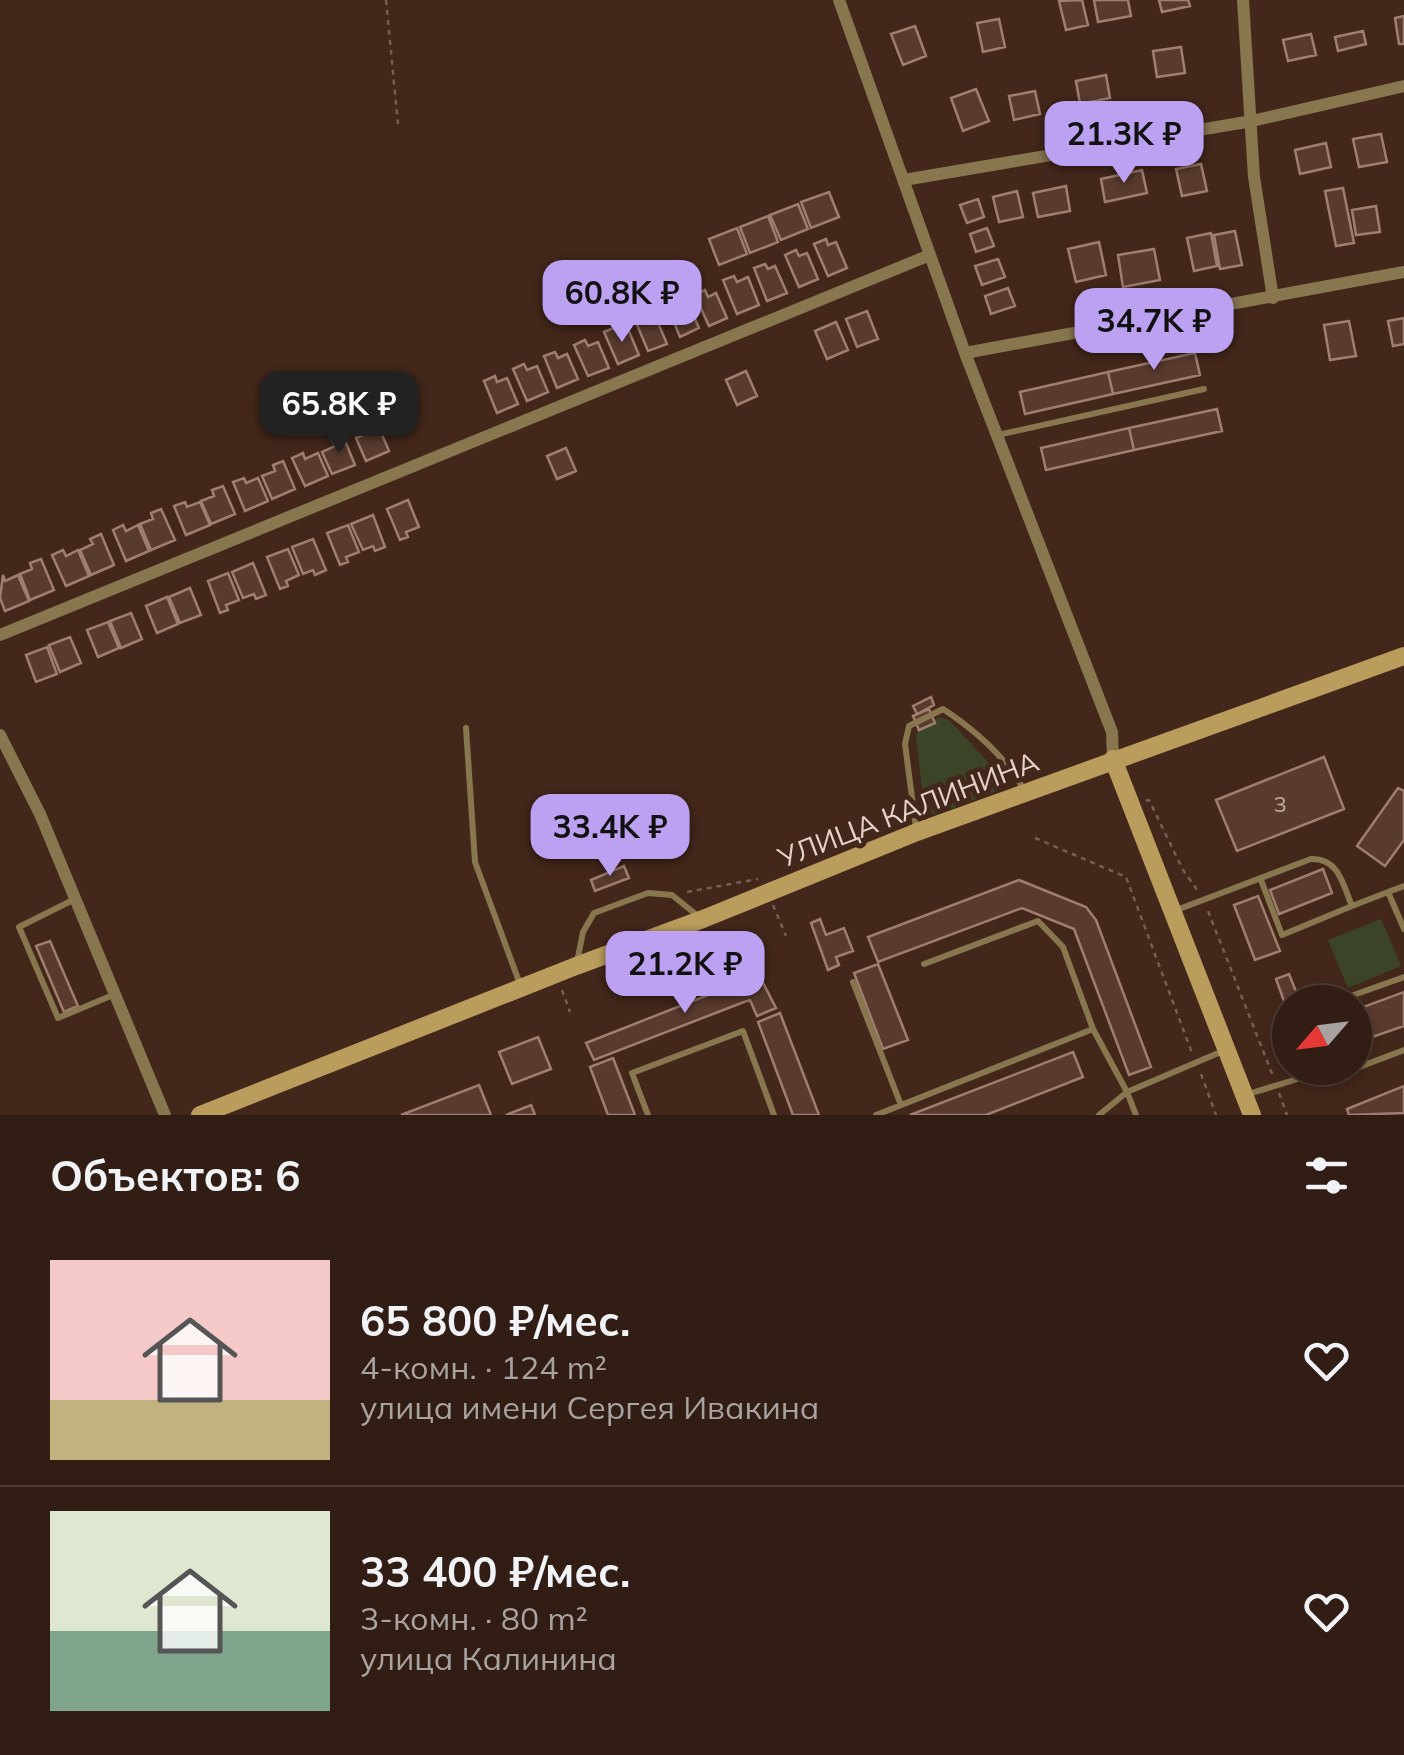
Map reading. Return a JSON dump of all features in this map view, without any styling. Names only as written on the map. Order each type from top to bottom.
[{"type":"main road","name":"УЛИЦА КАЛИНИНА","points":[[200,1115],[917,832],[1404,656]]},
{"type":"main road","points":[[1114,759],[1252,1115]]},
{"type":"street","points":[[839,0],[965,353],[1112,732],[1114,759]]},
{"type":"street","points":[[1244,0],[1254,176],[1273,298]]},
{"type":"street","points":[[904,180],[1252,120],[1404,86]]},
{"type":"street","points":[[0,635],[930,255]]},
{"type":"street","points":[[965,353],[1404,272]]},
{"type":"street","points":[[0,735],[40,814],[165,1115]]},
{"type":"lane","points":[[997,435],[1204,389]]},
{"type":"lane","points":[[917,832],[905,744],[908,726],[944,709],[1013,770],[1025,792]]},
{"type":"lane","points":[[466,728],[475,862],[521,988]]},
{"type":"lane","points":[[1173,912],[1311,860],[1324,859],[1335,866],[1352,906]]},
{"type":"lane","points":[[1260,880],[1282,935],[1404,886]]},
{"type":"lane","points":[[1388,892],[1404,929]]},
{"type":"lane","points":[[576,966],[583,932],[594,914],[648,893],[672,895],[703,919]]},
{"type":"lane","points":[[75,899],[19,927],[58,1018],[114,994]]},
{"type":"lane","points":[[924,964],[1038,921],[1064,947],[1093,1030],[1136,1115]]},
{"type":"lane","points":[[1372,988],[1404,976]]},
{"type":"lane","points":[[853,982],[901,1105]]},
{"type":"lane","points":[[876,1115],[1093,1030]]},
{"type":"lane","points":[[648,1115],[632,1073],[742,1031],[774,1115]]},
{"type":"lane","points":[[1099,1115],[1127,1092],[1226,1050]]},
{"type":"lane","points":[[1372,1062],[1404,1050]]},
{"type":"lane","points":[[1244,1095],[1272,1084]]},
{"type":"path","points":[[386,0],[398,124]]},
{"type":"path","points":[[1132,806],[1149,800],[1183,870],[1204,899],[1272,1075]]},
{"type":"path","points":[[1036,838],[1126,877],[1216,1115]]},
{"type":"path","points":[[1276,1085],[1288,1115]]},
{"type":"green space","points":[[939,717],[949,720],[1004,779],[999,790],[935,815],[924,806],[916,736],[918,728]]},
{"type":"green space","points":[[1381,919],[1401,966],[1347,985],[1328,940]]},
{"type":"building","points":[[1082,0],[1088,25],[1066,30],[1059,1]]},
{"type":"building","points":[[1094,0],[1128,0],[1131,16],[1098,22]]},
{"type":"building","points":[[1159,0],[1188,0],[1190,6],[1162,12]]},
{"type":"building","points":[[1404,16],[1404,44],[1399,44],[1395,18]]},
{"type":"building","points":[[999,19],[1005,47],[983,52],[977,23]]},
{"type":"building","points":[[915,26],[926,56],[903,65],[891,34]]},
{"type":"building","points":[[1363,31],[1366,44],[1338,51],[1335,37]]},
{"type":"building","points":[[1311,34],[1316,55],[1288,61],[1283,40]]},
{"type":"building","points":[[1181,47],[1185,73],[1157,77],[1153,51]]},
{"type":"building","points":[[1106,75],[1110,98],[1080,104],[1076,81]]},
{"type":"building","points":[[976,89],[989,121],[963,131],[951,98]]},
{"type":"building","points":[[1035,91],[1040,114],[1014,120],[1009,96]]},
{"type":"building","points":[[1381,134],[1387,162],[1359,167],[1353,139]]},
{"type":"building","points":[[1326,143],[1331,167],[1300,174],[1295,150]]},
{"type":"building","points":[[1201,164],[1207,191],[1182,196],[1176,169]]},
{"type":"building","points":[[1142,170],[1147,193],[1105,202],[1101,179]]},
{"type":"building","points":[[1066,186],[1070,211],[1038,217],[1033,193]]},
{"type":"building","points":[[1343,188],[1354,243],[1336,246],[1325,191]]},
{"type":"building","points":[[1017,191],[1023,217],[999,222],[993,197]]},
{"type":"building","points":[[829,192],[839,217],[811,228],[801,202]]},
{"type":"building","points":[[978,199],[984,217],[967,223],[960,205]]},
{"type":"building","points":[[798,204],[808,229],[781,240],[770,215]]},
{"type":"building","points":[[1376,206],[1380,232],[1356,235],[1352,210]]},
{"type":"building","points":[[768,216],[778,242],[750,253],[740,227]]},
{"type":"building","points":[[737,228],[747,254],[719,265],[709,239]]},
{"type":"building","points":[[987,228],[994,246],[976,252],[970,234]]},
{"type":"building","points":[[1235,231],[1242,265],[1220,269],[1214,235]]},
{"type":"building","points":[[1211,233],[1217,266],[1194,271],[1187,238]]},
{"type":"building","points":[[826,239],[828,245],[836,242],[847,268],[828,276],[814,244]]},
{"type":"building","points":[[1099,242],[1106,275],[1076,282],[1068,249]]},
{"type":"building","points":[[1154,249],[1160,280],[1123,287],[1118,255]]},
{"type":"building","points":[[796,250],[799,256],[807,253],[818,279],[799,287],[785,255]]},
{"type":"building","points":[[998,259],[1005,277],[982,285],[975,266]]},
{"type":"building","points":[[765,264],[768,269],[775,266],[787,293],[767,301],[754,268]]},
{"type":"building","points":[[734,276],[737,282],[748,277],[759,305],[737,314],[723,280]]},
{"type":"building","points":[[1008,288],[1015,306],[991,314],[985,296]]},
{"type":"building","points":[[705,290],[708,297],[716,293],[727,318],[709,326],[695,295]]},
{"type":"building","points":[[677,300],[680,307],[688,303],[699,328],[680,337],[667,305]]},
{"type":"building","points":[[867,311],[878,339],[857,347],[846,319]]},
{"type":"building","points":[[645,316],[648,322],[656,318],[667,344],[648,351],[635,320]]},
{"type":"building","points":[[1404,318],[1404,344],[1393,346],[1388,321]]},
{"type":"building","points":[[1349,321],[1356,356],[1330,360],[1324,325]]},
{"type":"building","points":[[836,322],[848,350],[827,359],[815,331]]},
{"type":"building","points":[[616,327],[618,334],[628,329],[639,355],[618,364],[604,332]]},
{"type":"building","points":[[585,340],[588,346],[598,342],[609,368],[588,376],[574,345]]},
{"type":"building","points":[[555,352],[558,358],[567,354],[578,379],[557,388],[544,356]]},
{"type":"building","points":[[1195,353],[1200,375],[1113,394],[1108,372]]},
{"type":"building","points":[[524,364],[527,370],[537,366],[548,392],[527,401],[513,369]]},
{"type":"building","points":[[746,371],[757,396],[737,405],[726,380]]},
{"type":"building","points":[[1108,372],[1113,394],[1025,414],[1020,392]]},
{"type":"building","points":[[495,376],[497,382],[507,378],[518,404],[497,413],[484,381]]},
{"type":"building","points":[[1217,409],[1222,431],[1134,450],[1129,428]]},
{"type":"building","points":[[377,423],[389,451],[366,461],[356,438],[368,433],[366,427]]},
{"type":"building","points":[[1129,428],[1134,450],[1046,470],[1041,448]]},
{"type":"building","points":[[343,436],[355,465],[332,474],[322,452],[335,446],[332,441]]},
{"type":"building","points":[[566,448],[576,471],[557,479],[547,456]]},
{"type":"building","points":[[303,453],[305,459],[318,453],[328,476],[305,486],[292,458]]},
{"type":"building","points":[[283,461],[295,489],[272,499],[262,476],[275,471],[273,465]]},
{"type":"building","points":[[244,478],[246,483],[258,478],[268,501],[245,511],[233,482]]},
{"type":"building","points":[[223,486],[235,514],[211,524],[201,501],[214,496],[212,490]]},
{"type":"building","points":[[408,500],[419,527],[406,532],[408,537],[400,540],[387,509]]},
{"type":"building","points":[[185,502],[187,507],[200,502],[210,525],[186,535],[174,506]]},
{"type":"building","points":[[161,509],[175,540],[151,550],[140,524],[153,519],[151,513]]},
{"type":"building","points":[[373,515],[385,547],[363,550],[351,524]]},
{"type":"building","points":[[123,525],[126,531],[138,525],[149,551],[126,561],[113,530]]},
{"type":"building","points":[[348,525],[359,552],[346,557],[348,562],[340,565],[327,533]]},
{"type":"building","points":[[101,534],[114,565],[91,575],[80,550],[93,544],[90,539]]},
{"type":"building","points":[[313,539],[326,570],[315,575],[313,570],[303,574],[292,547]]},
{"type":"building","points":[[288,549],[299,575],[280,589],[267,557]]},
{"type":"building","points":[[63,550],[66,556],[78,550],[89,576],[66,586],[52,555]]},
{"type":"building","points":[[41,559],[54,590],[30,600],[20,574],[32,569],[30,563]]},
{"type":"building","points":[[253,563],[266,595],[243,598],[232,572]]},
{"type":"building","points":[[228,573],[239,600],[226,605],[228,610],[220,613],[208,581]]},
{"type":"building","points":[[3,575],[5,581],[18,575],[29,601],[5,611],[0,598]]},
{"type":"building","points":[[190,588],[201,615],[180,623],[169,597]]},
{"type":"building","points":[[167,597],[178,624],[157,633],[146,606]]},
{"type":"building","points":[[131,613],[142,639],[121,648],[110,621]]},
{"type":"building","points":[[108,622],[119,648],[98,657],[87,630]]},
{"type":"building","points":[[70,637],[81,663],[60,672],[49,645]]},
{"type":"building","points":[[47,647],[57,674],[36,682],[26,655]]},
{"type":"building","points":[[931,697],[934,705],[917,714],[913,706]]},
{"type":"building","points":[[929,709],[935,723],[919,730],[913,716]]},
{"type":"building","points":[[1324,757],[1344,809],[1237,851],[1216,800]]},
{"type":"building","points":[[1398,788],[1404,791],[1404,840],[1385,866],[1357,846]]},
{"type":"building","points":[[624,866],[629,878],[595,891],[591,880]]},
{"type":"building","points":[[1323,869],[1332,893],[1279,914],[1270,890]]},
{"type":"building","points":[[1019,880],[1086,907],[1096,920],[1151,1067],[1129,1075],[1074,929],[1022,908],[878,962],[868,937]]},
{"type":"building","points":[[1258,896],[1280,951],[1255,960],[1234,905]]},
{"type":"building","points":[[820,919],[826,935],[844,928],[853,951],[836,957],[839,965],[828,970],[811,923]]},
{"type":"building","points":[[50,941],[78,1006],[64,1012],[36,946]]},
{"type":"building","points":[[878,964],[908,1040],[883,1049],[854,973]]},
{"type":"building","points":[[1289,974],[1293,985],[1278,985],[1276,979]]},
{"type":"building","points":[[759,975],[776,1008],[757,1016],[750,1000],[594,1060],[586,1043]]},
{"type":"building","points":[[1404,992],[1404,1026],[1372,1037],[1372,1004]]},
{"type":"building","points":[[780,1013],[819,1115],[793,1115],[758,1022]]},
{"type":"building","points":[[538,1037],[551,1069],[512,1084],[499,1052]]},
{"type":"building","points":[[1073,1052],[1083,1077],[986,1115],[910,1115]]},
{"type":"building","points":[[613,1058],[635,1115],[608,1115],[590,1067]]},
{"type":"building","points":[[479,1085],[491,1115],[401,1115]]},
{"type":"building","points":[[1404,1086],[1404,1113],[1349,1115],[1347,1109]]},
{"type":"building","points":[[531,1105],[535,1115],[506,1115]]}]
